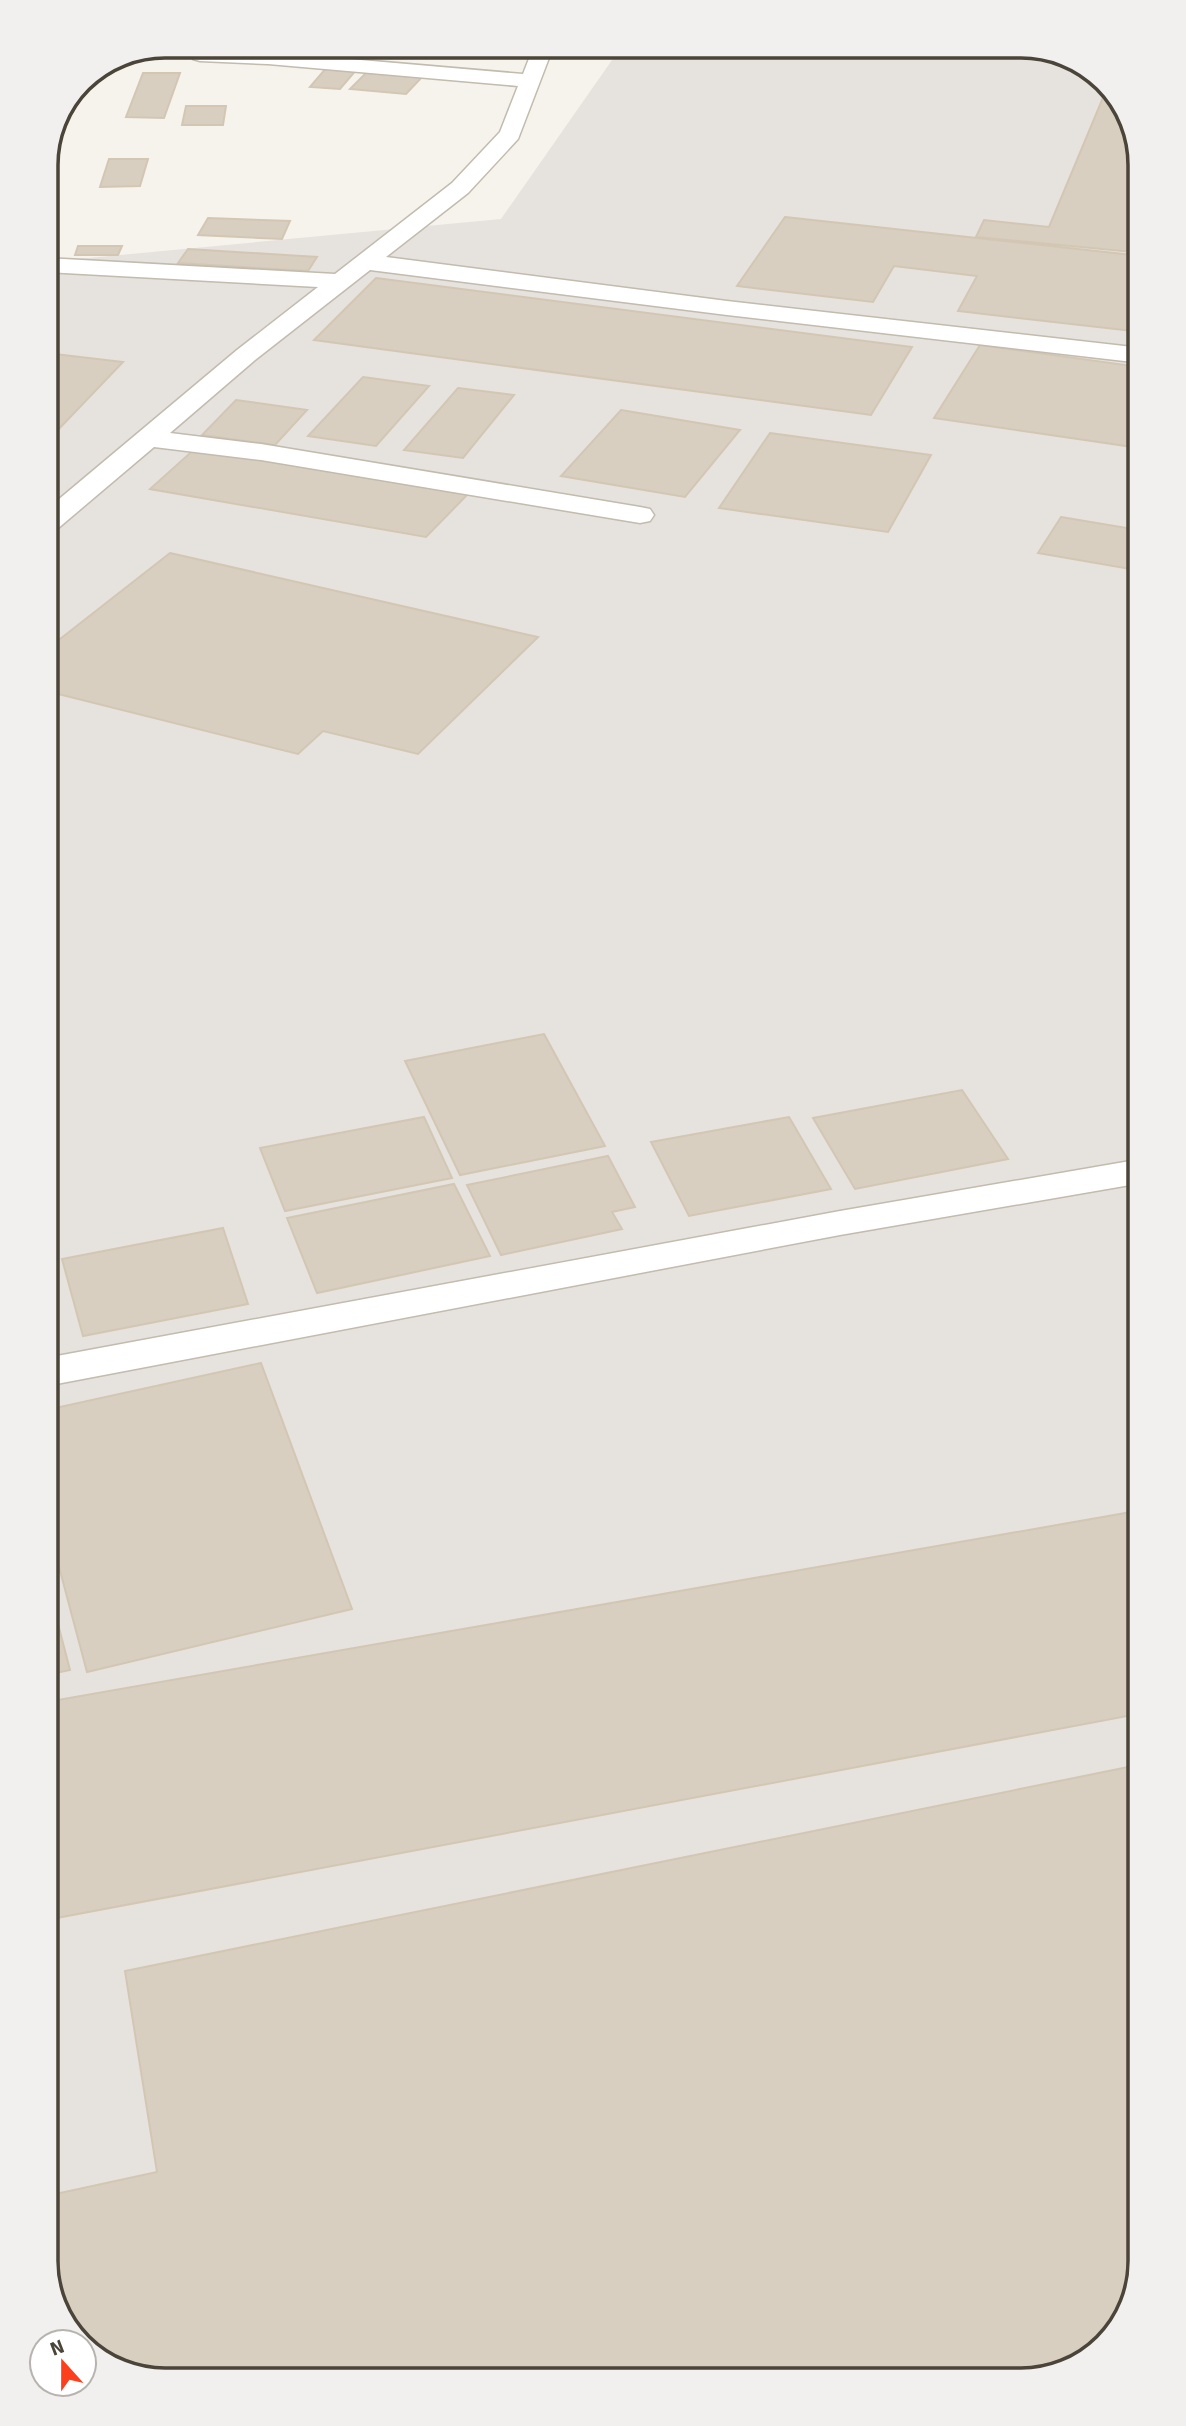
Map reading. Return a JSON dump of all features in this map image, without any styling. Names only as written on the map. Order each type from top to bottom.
[{"type":"street","points":[[268,58],[531,81]]},
{"type":"street","points":[[58,514],[246,355],[468,179],[510,134],[539,58]]},
{"type":"street","points":[[366,262],[1128,354]]},
{"type":"street","points":[[58,266],[341,281]]},
{"type":"street","points":[[148,438],[261,452],[640,515]]},
{"type":"street","points":[[58,1370],[840,1223],[1128,1172]]},
{"type":"shaded area","points":[[613,58],[1028,58],[1056,63],[1081,76],[1097,89],[1114,111],[1126,144],[1128,165],[1128,2261],[1123,2296],[1117,2309],[1102,2332],[1075,2354],[1042,2366],[1021,2368],[158,2368],[137,2365],[111,2354],[98,2344],[98,2328],[82,2328],[72,2315],[60,2282],[58,2261],[58,261],[501,219]]},
{"type":"building","points":[[327,67],[357,69],[340,89],[310,87]]},
{"type":"building","points":[[368,71],[423,76],[406,94],[350,89]]},
{"type":"building","points":[[143,73],[180,73],[164,118],[126,117]]},
{"type":"building","points":[[1103,97],[1114,111],[1126,144],[1128,252],[976,237],[984,220],[1049,227]]},
{"type":"building","points":[[186,106],[226,106],[223,125],[182,125]]},
{"type":"building","points":[[109,159],[148,159],[140,186],[100,187]]},
{"type":"building","points":[[785,217],[1128,255],[1128,331],[958,311],[977,276],[894,266],[873,302],[737,286]]},
{"type":"building","points":[[208,218],[290,221],[282,239],[198,235]]},
{"type":"building","points":[[78,246],[122,246],[118,255],[75,255]]},
{"type":"building","points":[[188,249],[317,257],[308,271],[178,263]]},
{"type":"building","points":[[376,278],[912,347],[871,415],[314,340]]},
{"type":"building","points":[[980,345],[1128,365],[1128,446],[934,418]]},
{"type":"building","points":[[58,354],[123,362],[58,430]]},
{"type":"building","points":[[363,377],[429,386],[376,446],[308,436]]},
{"type":"building","points":[[458,388],[514,395],[463,458],[404,450]]},
{"type":"building","points":[[236,400],[307,410],[275,445],[202,435]]},
{"type":"building","points":[[621,410],[740,430],[685,497],[561,476]]},
{"type":"building","points":[[770,433],[931,455],[888,532],[719,508]]},
{"type":"building","points":[[198,446],[469,493],[426,537],[150,489]]},
{"type":"building","points":[[1061,517],[1128,528],[1128,569],[1038,553]]},
{"type":"building","points":[[170,553],[538,637],[418,754],[323,731],[298,754],[58,694],[58,641]]},
{"type":"building","points":[[544,1034],[605,1146],[460,1175],[405,1061]]},
{"type":"building","points":[[962,1090],[1008,1159],[855,1189],[813,1118]]},
{"type":"building","points":[[424,1117],[452,1178],[285,1211],[260,1148]]},
{"type":"building","points":[[789,1117],[831,1189],[689,1216],[651,1142]]},
{"type":"building","points":[[608,1156],[635,1207],[612,1212],[622,1229],[501,1255],[467,1185]]},
{"type":"building","points":[[454,1184],[490,1256],[317,1293],[287,1218]]},
{"type":"building","points":[[223,1228],[248,1304],[83,1336],[62,1259]]},
{"type":"building","points":[[261,1363],[352,1609],[87,1672],[58,1563],[58,1407]]},
{"type":"building","points":[[1128,1513],[1128,1716],[58,1918],[58,1700]]},
{"type":"building","points":[[58,1624],[70,1670],[58,1672]]},
{"type":"building","points":[[1128,1767],[1126,2282],[1117,2309],[1102,2332],[1075,2354],[1062,2360],[1021,2368],[158,2368],[137,2365],[111,2354],[98,2344],[98,2328],[82,2328],[66,2302],[58,2261],[58,2193],[157,2172],[125,1971]]}]
